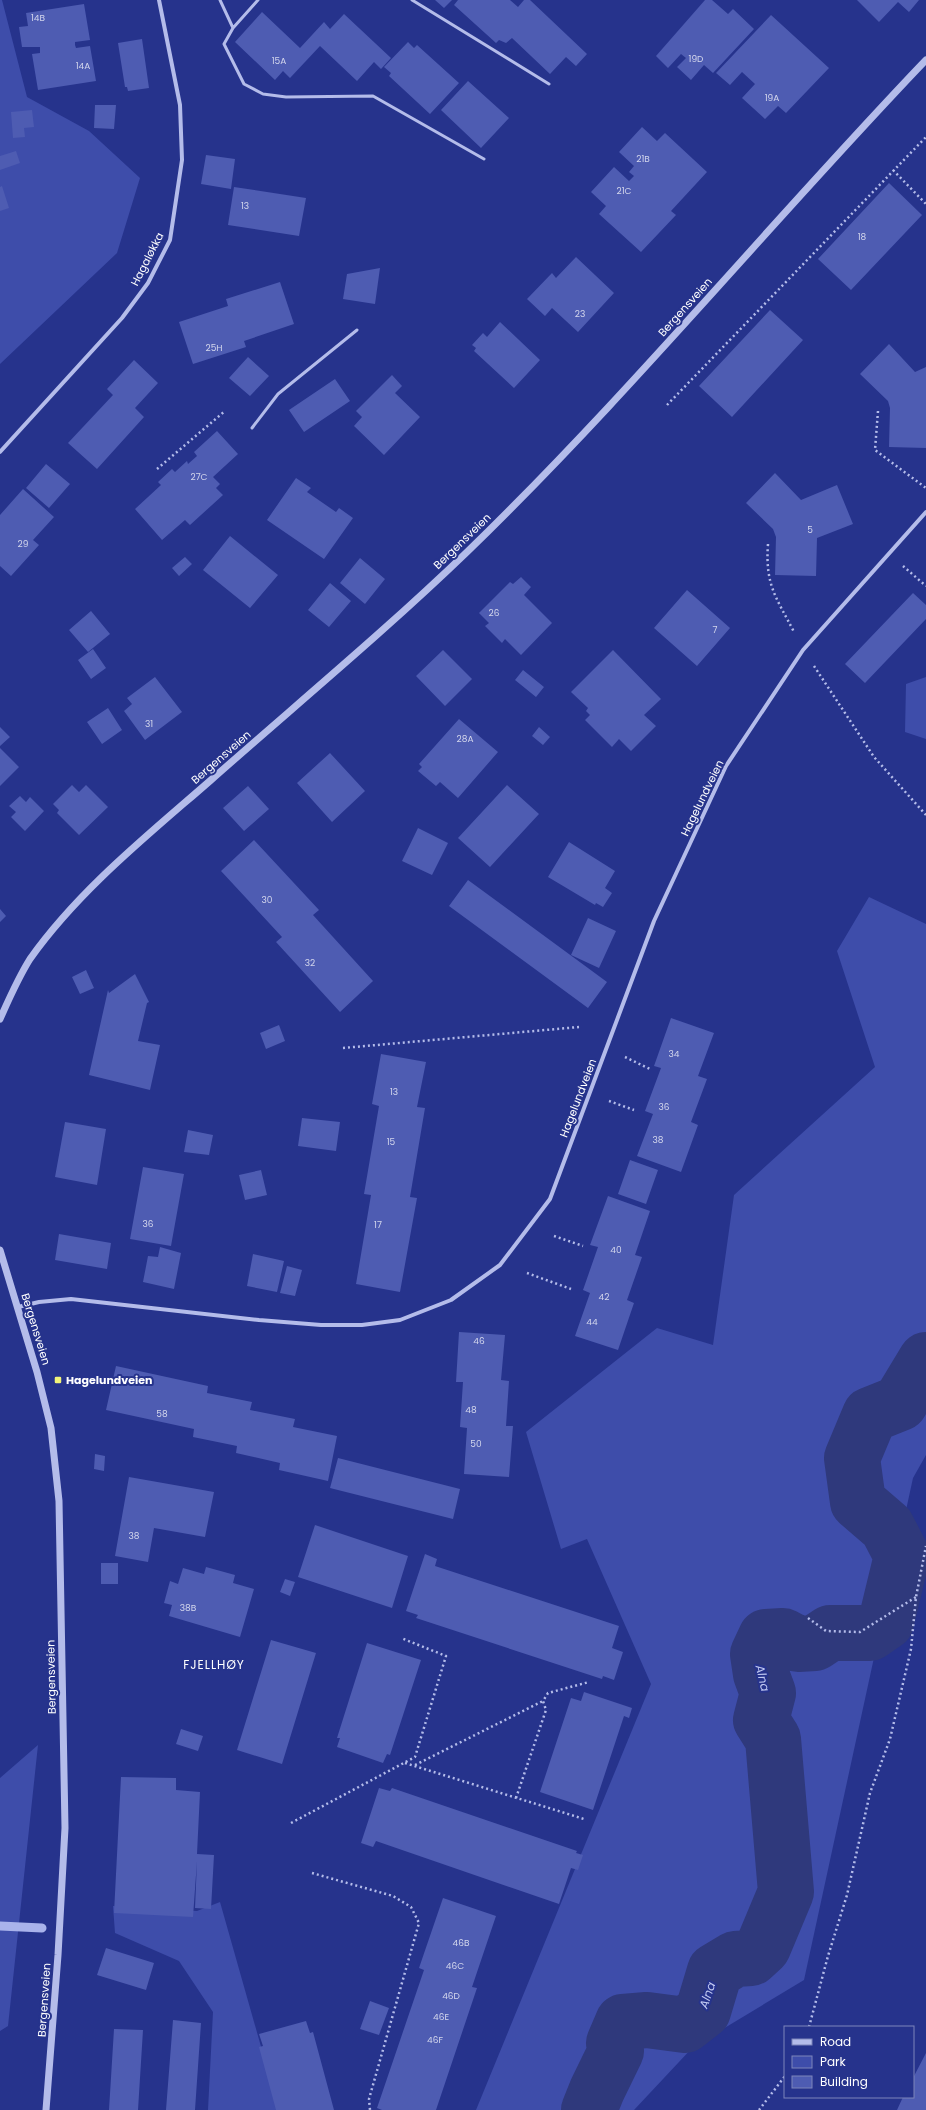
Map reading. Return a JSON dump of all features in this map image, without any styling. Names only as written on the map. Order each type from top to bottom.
[{"type":"street","name":"Hagaløkka","points":[[0,452],[122,318],[148,283],[170,240],[182,160],[180,106],[160,0]]},
{"type":"street","name":"Bergensveien","points":[[0,1019],[28,962],[49,934],[75,905],[137,844],[419,598],[468,551],[621,393],[926,60]]},
{"type":"street","name":"Hagelundveien","points":[[18,1307],[39,1302],[71,1300],[259,1320],[321,1325],[362,1326],[400,1320],[451,1300],[500,1265],[550,1199],[654,921],[726,766],[803,650],[926,512]]},
{"type":"street","name":"Bergensveien","points":[[0,1250],[18,1307],[51,1428],[56,1465],[60,1536],[65,1828],[60,1926],[46,2110]]},
{"type":"lane","points":[[220,0],[234,28]]},
{"type":"lane","points":[[258,0],[234,28],[224,44],[244,84],[263,94],[286,97],[373,96],[484,159]]},
{"type":"lane","points":[[412,0],[549,84]]},
{"type":"lane","points":[[252,428],[278,394],[357,330]]},
{"type":"path","points":[[667,405],[926,137]]},
{"type":"path","points":[[893,170],[926,204]]},
{"type":"path","points":[[157,469],[225,411]]},
{"type":"path","points":[[878,411],[875,450],[926,488]]},
{"type":"path","points":[[768,544],[766,566],[770,586],[803,650],[874,757],[926,815]]},
{"type":"path","points":[[889,554],[926,586]]},
{"type":"path","points":[[343,1048],[579,1027]]},
{"type":"path","points":[[625,1057],[652,1070]]},
{"type":"path","points":[[609,1101],[634,1110]]},
{"type":"path","points":[[554,1236],[583,1246]]},
{"type":"path","points":[[527,1273],[571,1289]]},
{"type":"path","points":[[809,2026],[828,1956],[847,1895],[870,1793],[890,1739],[911,1649],[916,1597],[926,1546]]},
{"type":"path","points":[[808,1618],[826,1631],[860,1632],[916,1597]]},
{"type":"path","points":[[291,1823],[415,1757],[446,1656],[401,1638]]},
{"type":"path","points":[[414,1766],[543,1701],[548,1693],[589,1682]]},
{"type":"path","points":[[516,1798],[546,1710],[543,1701]]},
{"type":"path","points":[[405,1763],[584,1820]]},
{"type":"path","points":[[312,1873],[393,1896],[411,1907],[419,1923],[369,2099],[370,2110]]},
{"type":"path","points":[[759,2110],[784,2077]]},
{"type":"green space","points":[[0,0],[2,0],[27,97],[89,131],[140,178],[117,253],[0,364]]},
{"type":"green space","points":[[926,677],[926,739],[905,732],[906,684]]},
{"type":"green space","points":[[869,897],[926,924],[926,1455],[913,1478],[804,1980],[693,2047],[634,2110],[476,2110],[651,1684],[587,1539],[561,1549],[526,1432],[657,1328],[713,1345],[734,1195],[875,1067],[837,951]]},
{"type":"green space","points":[[38,1745],[8,2026],[0,2031],[0,1778]]},
{"type":"green space","points":[[220,1902],[279,2110],[208,2110],[213,2012],[179,1961],[115,1933],[113,1906],[197,1911]]},
{"type":"building","points":[[435,0],[452,0],[444,8]]},
{"type":"building","points":[[458,0],[510,0],[518,7],[524,0],[530,0],[587,54],[576,66],[566,57],[550,74],[512,38],[506,43],[499,40],[496,43],[454,5]]},
{"type":"building","points":[[705,0],[712,0],[728,14],[733,9],[754,29],[713,73],[704,65],[691,80],[677,67],[686,58],[681,54],[668,68],[656,56]]},
{"type":"building","points":[[857,0],[919,0],[909,12],[898,2],[879,22]]},
{"type":"building","points":[[84,4],[90,40],[75,42],[75,45],[76,48],[90,46],[96,81],[38,90],[32,54],[40,53],[40,47],[22,47],[19,27],[28,26],[26,13]]},
{"type":"building","points":[[262,12],[300,48],[324,22],[330,29],[344,14],[391,58],[381,69],[374,62],[357,81],[320,46],[290,78],[283,71],[275,80],[235,42]]},
{"type":"building","points":[[771,15],[829,68],[786,113],[778,106],[765,119],[742,98],[755,84],[742,72],[730,85],[716,73]]},
{"type":"building","points":[[142,39],[149,88],[128,91],[127,87],[125,87],[118,43]]},
{"type":"building","points":[[408,42],[414,48],[417,45],[459,83],[430,114],[389,76],[391,73],[384,67]]},
{"type":"building","points":[[468,81],[509,118],[481,148],[441,110]]},
{"type":"building","points":[[95,105],[116,105],[114,129],[94,128]]},
{"type":"building","points":[[32,110],[34,127],[24,128],[25,137],[13,138],[11,112]]},
{"type":"building","points":[[642,127],[657,141],[665,133],[707,172],[671,211],[676,215],[641,252],[599,214],[606,206],[591,192],[614,167],[629,181],[634,176],[629,172],[634,166],[619,152]]},
{"type":"building","points":[[16,151],[20,163],[0,170],[0,156]]},
{"type":"building","points":[[206,155],[235,159],[231,189],[201,184]]},
{"type":"building","points":[[889,183],[922,215],[851,290],[818,259]]},
{"type":"building","points":[[2,186],[9,208],[0,211],[0,187]]},
{"type":"building","points":[[234,187],[306,198],[299,236],[228,225]]},
{"type":"building","points":[[576,257],[614,293],[578,332],[552,308],[545,316],[527,299],[552,273],[556,278]]},
{"type":"building","points":[[380,268],[375,304],[343,299],[347,274]]},
{"type":"building","points":[[280,282],[294,324],[244,341],[246,347],[193,364],[179,322],[228,306],[226,299]]},
{"type":"building","points":[[770,310],[803,340],[732,417],[699,386]]},
{"type":"building","points":[[500,322],[540,360],[514,388],[474,351],[476,348],[472,345],[483,333],[487,337]]},
{"type":"building","points":[[889,344],[915,372],[926,367],[926,448],[889,447],[890,408],[888,401],[860,374]]},
{"type":"building","points":[[248,357],[269,376],[250,396],[229,378]]},
{"type":"building","points":[[134,360],[158,383],[135,408],[144,417],[97,469],[68,443],[113,395],[107,389]]},
{"type":"building","points":[[392,375],[402,386],[395,393],[420,417],[384,455],[354,426],[362,417],[356,411]]},
{"type":"building","points":[[335,379],[350,401],[304,432],[289,410]]},
{"type":"building","points":[[217,431],[238,454],[213,477],[220,484],[216,488],[223,495],[190,525],[185,520],[162,540],[135,509],[161,485],[158,482],[172,469],[175,472],[187,461],[188,464],[197,456],[194,452]]},
{"type":"building","points":[[46,464],[70,484],[49,508],[26,488]]},
{"type":"building","points":[[775,473],[801,500],[837,485],[853,524],[817,538],[816,576],[775,575],[776,537],[773,529],[746,503]]},
{"type":"building","points":[[296,478],[311,488],[307,492],[336,512],[339,508],[353,518],[324,559],[267,520]]},
{"type":"building","points":[[23,489],[54,517],[33,540],[39,545],[11,576],[0,566],[0,515]]},
{"type":"building","points":[[230,536],[278,575],[250,608],[203,570]]},
{"type":"building","points":[[185,557],[192,564],[179,576],[172,568]]},
{"type":"building","points":[[360,558],[385,579],[365,604],[340,583]]},
{"type":"building","points":[[521,577],[531,587],[524,595],[552,623],[521,655],[505,639],[502,643],[485,626],[489,623],[479,613],[510,582],[513,584]]},
{"type":"building","points":[[330,583],[351,601],[329,627],[308,610]]},
{"type":"building","points":[[687,590],[730,628],[697,666],[654,628]]},
{"type":"building","points":[[913,593],[926,605],[926,619],[865,683],[845,664]]},
{"type":"building","points":[[91,611],[110,634],[88,652],[69,630]]},
{"type":"building","points":[[93,649],[106,668],[91,679],[78,660]]},
{"type":"building","points":[[443,650],[472,679],[445,706],[416,676]]},
{"type":"building","points":[[613,650],[661,699],[644,715],[656,726],[631,751],[619,739],[612,747],[585,720],[590,715],[586,711],[588,708],[571,692]]},
{"type":"building","points":[[523,670],[544,687],[536,697],[515,680]]},
{"type":"building","points":[[155,677],[182,712],[145,740],[124,711],[132,704],[127,698]]},
{"type":"building","points":[[108,708],[122,730],[102,744],[87,722]]},
{"type":"building","points":[[459,719],[498,752],[458,798],[440,782],[436,786],[418,771],[422,767],[419,764]]},
{"type":"building","points":[[0,727],[10,737],[0,746]]},
{"type":"building","points":[[539,727],[550,737],[543,745],[532,736]]},
{"type":"building","points":[[0,748],[19,767],[0,786]]},
{"type":"building","points":[[330,753],[365,791],[332,822],[297,783]]},
{"type":"building","points":[[72,785],[79,792],[86,785],[108,807],[79,835],[57,813],[59,810],[53,804]]},
{"type":"building","points":[[507,785],[539,814],[490,867],[458,838]]},
{"type":"building","points":[[248,786],[269,809],[244,831],[223,808]]},
{"type":"building","points":[[20,796],[26,802],[30,797],[44,811],[25,831],[11,817],[16,812],[9,806]]},
{"type":"building","points":[[418,828],[448,843],[432,875],[402,861]]},
{"type":"building","points":[[254,840],[319,910],[313,915],[373,981],[340,1012],[276,942],[282,937],[221,871]]},
{"type":"building","points":[[569,842],[615,871],[605,888],[612,893],[603,907],[596,903],[595,905],[548,877]]},
{"type":"building","points":[[468,880],[607,982],[588,1008],[449,906]]},
{"type":"building","points":[[0,909],[6,916],[0,922]]},
{"type":"building","points":[[588,918],[616,931],[599,968],[571,955]]},
{"type":"building","points":[[86,970],[94,988],[80,994],[72,977]]},
{"type":"building","points":[[135,974],[149,1002],[147,1003],[138,1041],[160,1045],[150,1090],[89,1075],[108,990],[109,993]]},
{"type":"building","points":[[671,1018],[714,1033],[698,1076],[707,1079],[691,1122],[698,1125],[681,1172],[637,1156],[653,1114],[645,1111],[661,1068],[654,1066]]},
{"type":"building","points":[[279,1025],[285,1041],[266,1049],[260,1033]]},
{"type":"building","points":[[381,1054],[426,1062],[417,1107],[425,1108],[410,1197],[417,1198],[400,1292],[356,1284],[371,1195],[364,1194],[379,1106],[372,1104]]},
{"type":"building","points":[[302,1118],[340,1122],[336,1151],[298,1146]]},
{"type":"building","points":[[65,1122],[106,1129],[97,1185],[55,1177]]},
{"type":"building","points":[[188,1130],[213,1135],[209,1155],[184,1152]]},
{"type":"building","points":[[630,1160],[658,1170],[646,1204],[618,1194]]},
{"type":"building","points":[[143,1167],[184,1174],[171,1246],[130,1239]]},
{"type":"building","points":[[261,1170],[267,1195],[245,1200],[239,1175]]},
{"type":"building","points":[[608,1196],[650,1211],[635,1255],[642,1257],[627,1300],[634,1303],[618,1350],[575,1336],[590,1293],[583,1290],[598,1247],[590,1245]]},
{"type":"building","points":[[59,1234],[111,1243],[107,1269],[55,1260]]},
{"type":"building","points":[[160,1247],[181,1253],[174,1289],[143,1282],[148,1256],[158,1257]]},
{"type":"building","points":[[253,1254],[284,1261],[277,1292],[247,1286]]},
{"type":"building","points":[[287,1266],[302,1270],[295,1296],[280,1293]]},
{"type":"building","points":[[459,1332],[505,1335],[501,1380],[509,1381],[506,1426],[513,1426],[509,1477],[464,1474],[467,1428],[460,1427],[463,1382],[456,1382]]},
{"type":"building","points":[[116,1366],[208,1386],[207,1393],[252,1402],[250,1410],[295,1419],[293,1427],[337,1436],[328,1481],[279,1470],[280,1463],[236,1453],[237,1446],[193,1437],[194,1429],[106,1410]]},
{"type":"building","points":[[95,1454],[105,1456],[104,1471],[94,1469]]},
{"type":"building","points":[[338,1458],[460,1489],[453,1519],[330,1488]]},
{"type":"building","points":[[129,1477],[214,1492],[205,1537],[154,1528],[148,1562],[115,1556]]},
{"type":"building","points":[[315,1525],[408,1556],[392,1608],[298,1577]]},
{"type":"building","points":[[425,1554],[437,1559],[435,1566],[619,1626],[612,1648],[623,1652],[614,1680],[603,1676],[602,1679],[416,1618],[418,1615],[406,1611]]},
{"type":"building","points":[[101,1563],[118,1563],[118,1584],[101,1584]]},
{"type":"building","points":[[206,1567],[235,1575],[233,1583],[254,1589],[240,1637],[169,1616],[172,1605],[164,1603],[170,1581],[178,1584],[183,1568],[204,1574]]},
{"type":"building","points":[[285,1579],[295,1582],[290,1596],[280,1592]]},
{"type":"building","points":[[271,1640],[316,1653],[282,1764],[237,1750]]},
{"type":"building","points":[[367,1643],[421,1660],[390,1755],[387,1754],[383,1763],[337,1747],[340,1738],[337,1738]]},
{"type":"building","points":[[584,1692],[632,1708],[629,1718],[624,1716],[593,1810],[540,1792],[571,1698],[581,1701]]},
{"type":"building","points":[[181,1729],[203,1736],[198,1751],[176,1744]]},
{"type":"building","points":[[121,1777],[176,1778],[176,1790],[200,1792],[197,1854],[214,1855],[211,1909],[195,1908],[197,1861],[193,1917],[114,1913]]},
{"type":"building","points":[[379,1788],[390,1791],[392,1788],[577,1851],[576,1853],[583,1855],[578,1870],[571,1868],[559,1904],[376,1841],[373,1847],[361,1843]]},
{"type":"building","points":[[443,1898],[496,1916],[472,1987],[477,1988],[436,2110],[382,2110],[377,2108],[424,1970],[419,1968]]},
{"type":"building","points":[[106,1948],[154,1963],[146,1990],[97,1975]]},
{"type":"building","points":[[370,2001],[389,2008],[379,2035],[360,2029]]},
{"type":"building","points":[[173,2020],[201,2023],[195,2110],[166,2110]]},
{"type":"building","points":[[306,2021],[310,2033],[313,2032],[334,2110],[276,2110],[259,2047],[263,2046],[259,2034]]},
{"type":"building","points":[[114,2029],[143,2030],[138,2110],[109,2110]]},
{"type":"building","points":[[926,2053],[926,2110],[897,2110],[903,2098],[914,2098],[914,2076]]},
{"type":"waterway","name":"Alna","points":[[589,2110],[616,2051],[614,2043],[623,2022],[647,2020],[685,2025],[703,2011],[715,1971],[735,1959],[751,1958],[763,1947],[786,1892],[773,1739],[761,1720],[768,1693],[761,1674],[758,1654],[766,1637],[783,1636],[798,1644],[815,1643],[830,1633],[870,1633],[886,1622],[902,1556],[887,1527],[858,1502],[852,1458],[870,1415],[900,1403],[926,1360]]},
{"type":"waterway","points":[[0,1926],[42,1928]]},
{"type":"place","name":"Hagelundveien","points":[[58,1380]]},
{"type":"district","name":"FJELLHØY","points":[[214,1664]]}]
